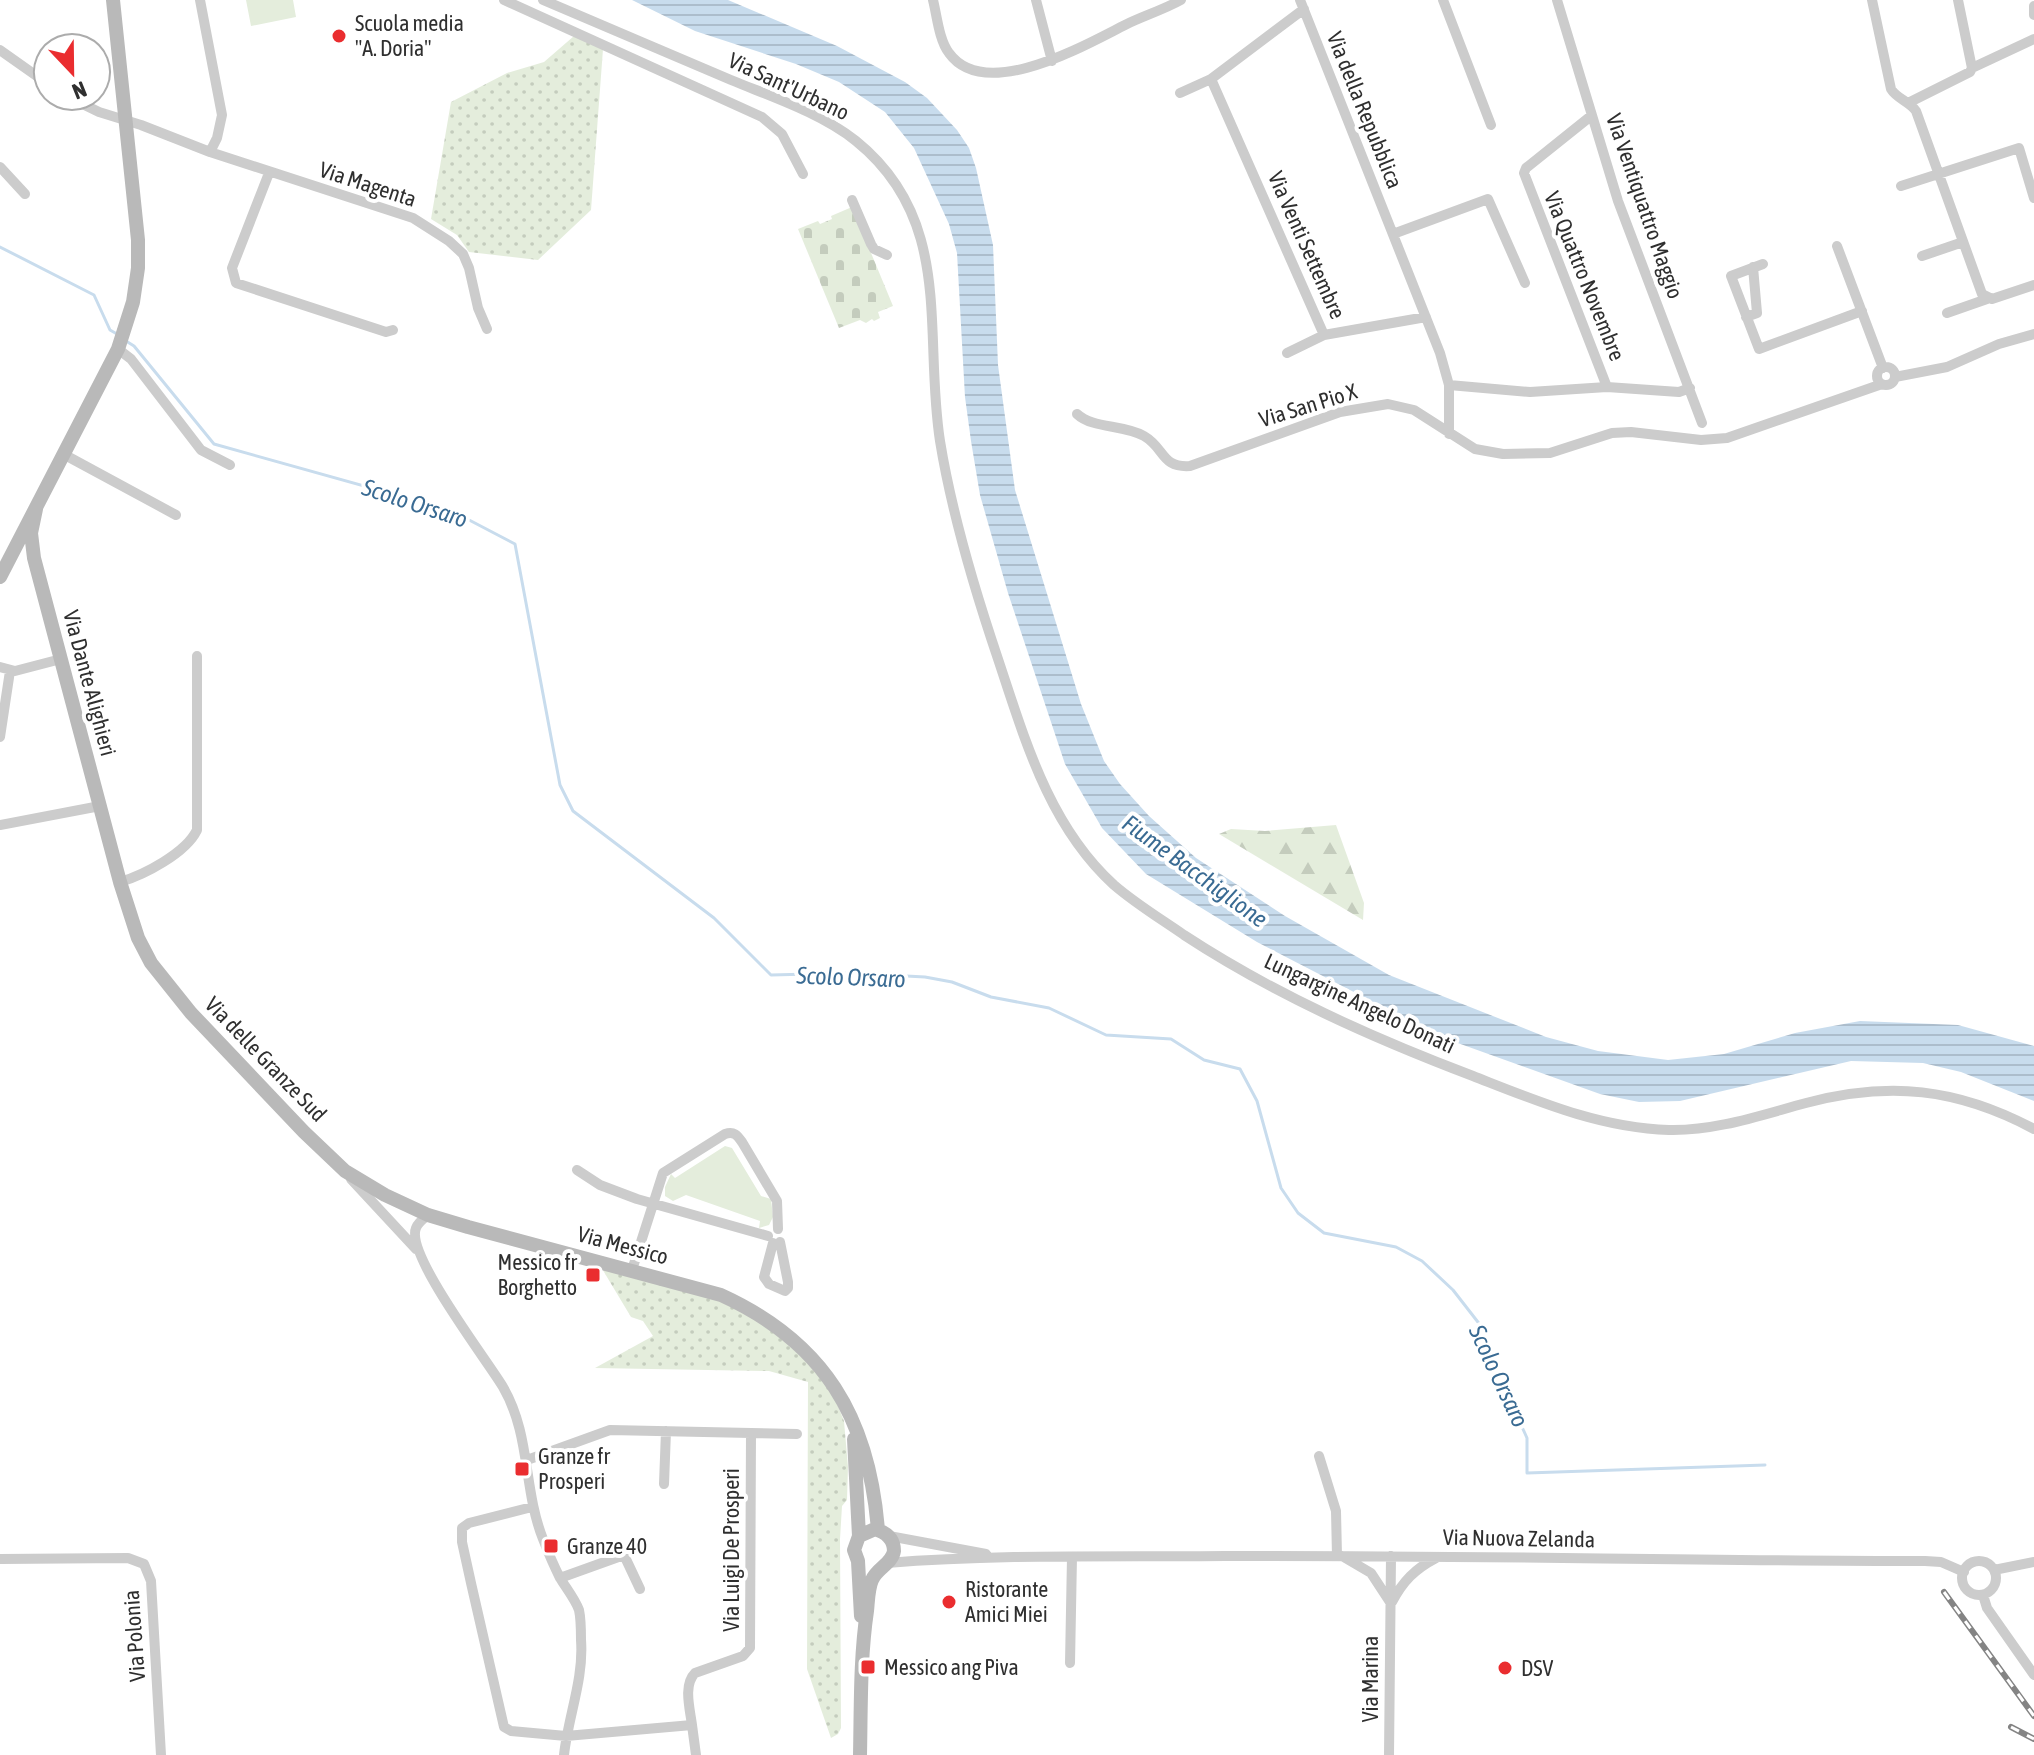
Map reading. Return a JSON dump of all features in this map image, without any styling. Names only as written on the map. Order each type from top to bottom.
[{"type":"street","points":[[0,577],[121,342],[133,302],[138,268],[137,225],[113,0]]},
{"type":"street","points":[[200,0],[222,115],[221,128],[210,152]]},
{"type":"street","name":"Via Sant'Urbano","points":[[504,0],[762,117],[782,134],[803,174]]},
{"type":"street","name":"Via Sant'Urbano","points":[[543,0],[811,115],[854,139],[878,163],[911,211],[926,256],[931,282],[935,392],[949,484]]},
{"type":"street","points":[[933,0],[949,54],[971,70],[1015,70],[1052,61],[1181,0]]},
{"type":"street","points":[[1036,0],[1052,61]]},
{"type":"street","points":[[1443,0],[1491,125]]},
{"type":"street","name":"Via Ventiquattro Maggio","points":[[1557,0],[1618,201],[1702,423]]},
{"type":"street","points":[[1872,0],[1891,89],[1895,96],[1916,111],[1982,294],[1987,299]]},
{"type":"street","points":[[1958,0],[1972,68]]},
{"type":"street","points":[[1180,93],[1211,79],[1302,5]]},
{"type":"street","name":"Via della Repubblica","points":[[1302,5],[1440,353],[1449,385],[1449,434]]},
{"type":"street","points":[[2034,6],[2034,15]]},
{"type":"street","points":[[1908,103],[2034,39]]},
{"type":"street","points":[[0,50],[32,73]]},
{"type":"street","name":"Via Venti Settembre","points":[[1211,79],[1324,335],[1426,317]]},
{"type":"street","points":[[99,112],[126,116]]},
{"type":"street","name":"Via Magenta","points":[[126,116],[269,173],[413,218],[449,241],[467,261],[478,308],[487,329]]},
{"type":"street","name":"Via Quattro Novembre","points":[[1591,116],[1526,168],[1524,173],[1607,387]]},
{"type":"street","points":[[1901,186],[2019,148],[2034,198]]},
{"type":"street","points":[[0,167],[25,194]]},
{"type":"street","points":[[269,173],[232,268],[236,283],[386,332],[393,330]]},
{"type":"street","points":[[1393,234],[1488,199],[1525,283]]},
{"type":"street","points":[[852,200],[874,249],[887,255]]},
{"type":"street","points":[[1922,256],[1963,242]]},
{"type":"street","points":[[1837,246],[1883,368]]},
{"type":"street","points":[[1746,317],[1757,313],[1758,266],[1731,276],[1746,317],[1759,349],[1862,311]]},
{"type":"street","points":[[1947,313],[2034,285]]},
{"type":"street","name":"Via San Pio X","points":[[1077,414],[1089,422],[1127,428],[1148,438],[1168,462],[1177,467],[1190,466],[1340,412],[1388,404],[1414,410],[1475,449],[1529,455],[1560,451],[1612,433],[1719,439],[1752,431],[1882,384],[1890,384],[1895,377],[1947,367],[1999,344],[2034,334]]},
{"type":"street","points":[[1287,353],[1324,335]]},
{"type":"street","points":[[121,342],[201,450],[230,465]]},
{"type":"street","points":[[1883,368],[1891,369],[1895,377]]},
{"type":"street","points":[[1882,384],[1877,375],[1883,368]]},
{"type":"street","points":[[1449,385],[1530,392],[1607,387],[1679,392],[1690,388]]},
{"type":"street","points":[[65,455],[176,515]]},
{"type":"street","name":"Lungargine Angelo Donati","points":[[949,484],[983,615],[1026,744],[1054,808],[1072,838],[1112,883],[1134,902],[1211,952],[1275,988],[1381,1040],[1537,1101],[1625,1127],[1673,1130],[1715,1127],[1844,1095],[1904,1090],[1966,1099],[2034,1129]]},
{"type":"street","name":"Via Dante Alighieri","points":[[36,509],[30,539],[34,558],[118,875]]},
{"type":"street","points":[[10,557],[30,539]]},
{"type":"street","points":[[10,557],[24,552],[34,558]]},
{"type":"street","points":[[118,875],[137,877],[186,847],[197,830],[197,656]]},
{"type":"street","points":[[0,737],[5,669],[61,659]]},
{"type":"street","points":[[0,825],[100,806]]},
{"type":"street","name":"Via delle Granze Sud","points":[[118,875],[138,938],[157,972],[201,1023],[345,1171],[422,1256]]},
{"type":"street","points":[[577,1170],[600,1185],[653,1204],[775,1238],[777,1201],[742,1142],[731,1132],[663,1173],[653,1204],[632,1270]]},
{"type":"street","name":"Via Messico","points":[[345,1171],[385,1195],[428,1215],[721,1295],[750,1308],[799,1343],[819,1366],[852,1417],[870,1470],[884,1533],[894,1550],[872,1580],[863,1636]]},
{"type":"street","name":"Via delle Granze Sud","points":[[428,1215],[415,1228],[415,1238],[451,1311],[502,1385],[515,1410],[527,1460],[532,1507],[560,1578],[579,1609],[582,1645],[564,1755]]},
{"type":"street","name":"Via Messico","points":[[852,1417],[858,1473],[859,1536],[854,1550],[858,1561],[863,1636],[860,1755]]},
{"type":"street","points":[[527,1460],[610,1430],[797,1434]]},
{"type":"street","points":[[664,1484],[666,1431]]},
{"type":"street","name":"Via Luigi De Prosperi","points":[[692,1725],[691,1677],[743,1656],[750,1648],[751,1433]]},
{"type":"street","points":[[1319,1456],[1336,1511],[1338,1556]]},
{"type":"street","points":[[532,1507],[469,1523],[462,1528],[462,1542],[504,1727],[511,1731],[566,1736],[692,1725],[696,1755]]},
{"type":"street","points":[[859,1536],[865,1531],[884,1533]]},
{"type":"street","name":"Via Nuova Zelanda","points":[[884,1533],[1000,1557]]},
{"type":"street","points":[[914,1539],[920,1555],[917,1561]]},
{"type":"street","points":[[560,1578],[624,1555],[640,1589]]},
{"type":"street","name":"Via Marina","points":[[1338,1556],[1371,1573],[1391,1604]]},
{"type":"street","name":"Via Nuova Zelanda","points":[[884,1565],[1000,1557],[1391,1556],[1662,1561],[1925,1561],[1941,1562],[1964,1572],[1975,1562],[1986,1563],[1994,1570],[2034,1562]]},
{"type":"street","name":"Via Marina","points":[[1389,1755],[1391,1556]]},
{"type":"street","points":[[1070,1663],[1072,1557]]},
{"type":"street","name":"Via Marina","points":[[1391,1604],[1400,1586],[1413,1571],[1438,1557]]},
{"type":"street","name":"Via Polonia","points":[[0,1559],[128,1558],[144,1564],[151,1581],[161,1755]]},
{"type":"street","points":[[858,1561],[871,1569],[884,1565]]},
{"type":"street","points":[[1964,1572],[1962,1578],[1967,1589],[1983,1595],[1995,1585],[1994,1570]]},
{"type":"street","points":[[1983,1595],[1992,1615],[2034,1675]]},
{"type":"green space","points":[[246,0],[293,0],[296,17],[251,26]]},
{"type":"green space","points":[[574,36],[603,49],[591,210],[538,260],[469,252],[457,235],[431,219],[451,102],[507,73],[544,62]]},
{"type":"green space","points":[[852,207],[893,306],[878,312],[880,318],[874,321],[872,319],[866,323],[860,320],[839,328],[798,229],[818,221],[820,224]]},
{"type":"green space","points":[[1336,825],[1364,903],[1363,920],[1219,834],[1231,829],[1265,831]]},
{"type":"green space","points":[[725,1146],[732,1148],[761,1196],[771,1199],[773,1217],[769,1225],[759,1228],[760,1221],[686,1195],[673,1201],[665,1196],[671,1174],[675,1178]]},
{"type":"green space","points":[[595,1257],[721,1293],[821,1365],[844,1421],[848,1467],[847,1500],[842,1506],[840,1539],[841,1728],[831,1738],[807,1669],[808,1382],[769,1371],[595,1368],[653,1336],[643,1321],[631,1317]]},
{"type":"water","name":"Fiume Bacchiglione","points":[[632,0],[728,0],[837,46],[905,82],[927,98],[969,148],[993,245],[998,365],[1015,490],[1081,704],[1104,761],[1120,784],[1149,816],[1196,858],[1285,916],[1389,975],[1546,1037],[1598,1051],[1668,1060],[1724,1054],[1795,1033],[1860,1021],[1958,1025],[2034,1046],[2034,1101],[1961,1072],[1923,1063],[1851,1061],[1680,1101],[1639,1102],[1600,1094],[1441,1037],[1257,942],[1146,874],[1102,828],[1065,764],[1008,593],[980,495],[971,441],[965,397],[957,253],[949,224],[914,148],[885,112],[839,82],[796,64],[695,31]]},
{"type":"waterway","name":"Scolo Orsaro","points":[[0,247],[94,295],[110,330],[117,334]]},
{"type":"waterway","name":"Scolo Orsaro","points":[[126,341],[134,346],[214,444],[450,510],[515,544],[560,785],[573,811],[714,918],[771,975],[849,973],[925,977],[952,982],[991,997],[1049,1008],[1106,1035],[1171,1039],[1204,1060],[1240,1069],[1257,1101],[1281,1188],[1298,1213],[1324,1233],[1396,1247],[1422,1261],[1453,1290],[1481,1326],[1527,1438],[1527,1473],[1765,1465]]},
{"type":"railway","points":[[1944,1592],[2034,1716]]},
{"type":"railway","points":[[2011,1727],[2034,1739]]},
{"type":"place","name":"Scuola media \"A. Doria\"","points":[[339,36]]},
{"type":"place","name":"Messico fr Borghetto","points":[[593,1275]]},
{"type":"place","name":"Granze fr Prosperi","points":[[522,1469]]},
{"type":"place","name":"Granze 40","points":[[551,1546]]},
{"type":"place","name":"Ristorante Amici Miei","points":[[949,1602]]},
{"type":"place","name":"Messico ang Piva","points":[[868,1667]]},
{"type":"place","name":"DSV","points":[[1505,1668]]}]
